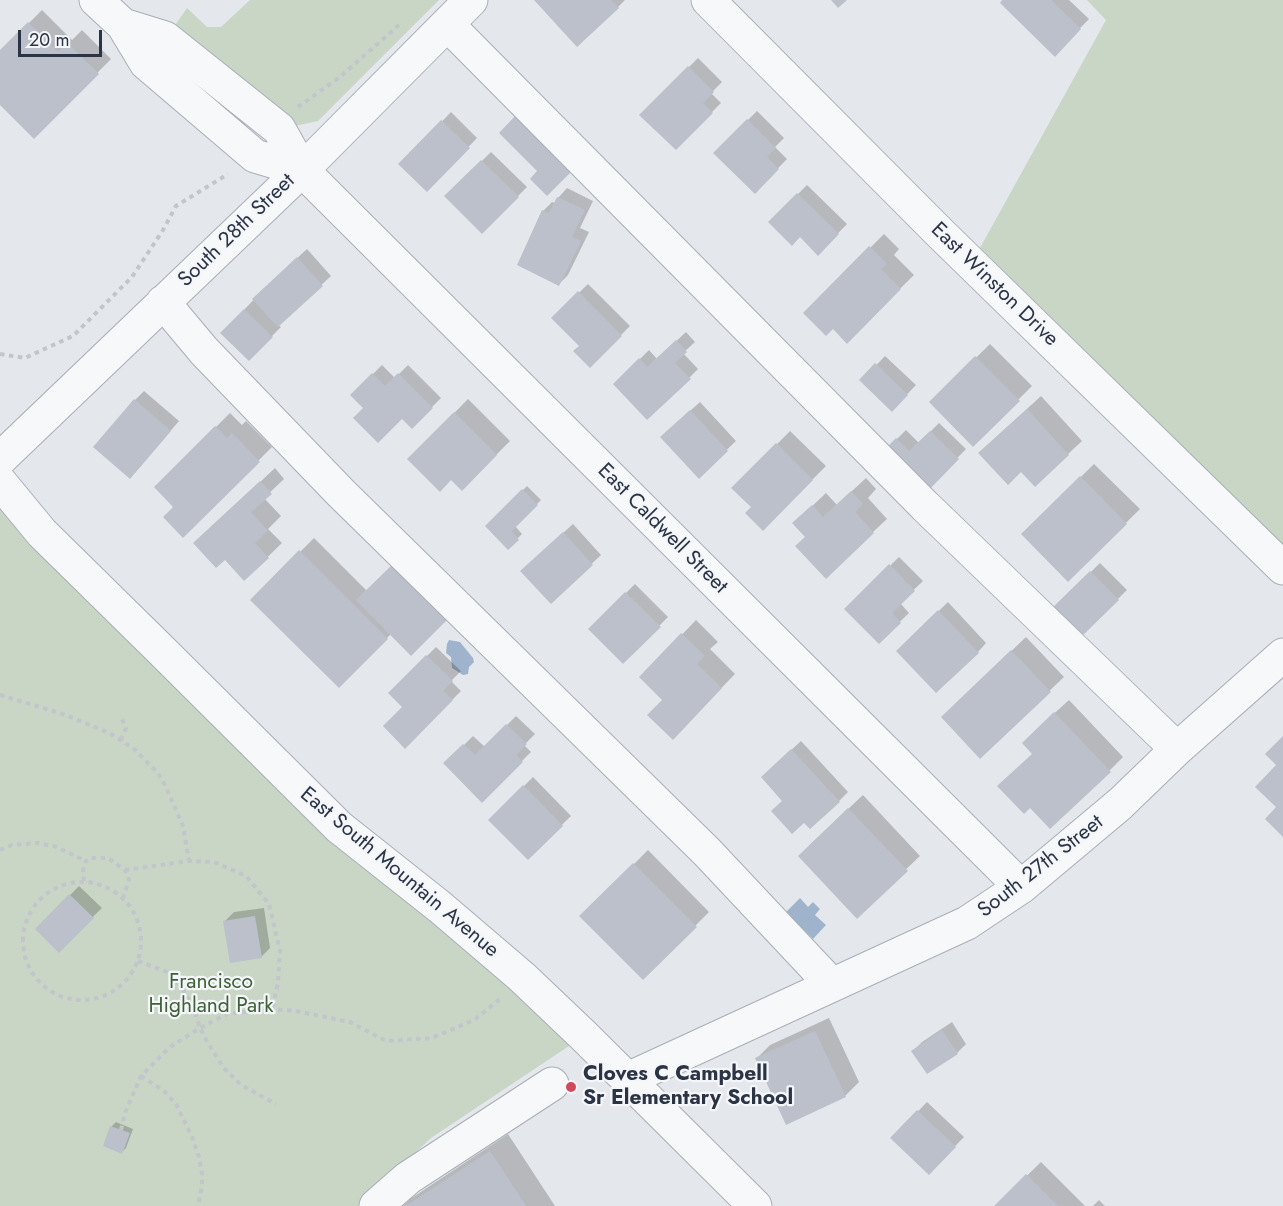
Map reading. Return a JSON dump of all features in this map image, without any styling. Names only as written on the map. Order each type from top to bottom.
[{"type":"street","name":"East Caldwell Street","points":[[96,0],[123,25],[146,63],[255,156],[302,170]]},
{"type":"street","name":"South 28th Street","points":[[0,459],[302,170],[471,0]]},
{"type":"street","name":"East Winston Drive","points":[[708,0],[939,232],[1283,568]]},
{"type":"street","points":[[447,24],[926,506],[1177,749]]},
{"type":"street","name":"East Caldwell Street","points":[[123,25],[165,38],[279,129],[302,170],[1021,887]]},
{"type":"street","points":[[170,83],[190,58]]},
{"type":"street","points":[[163,302],[204,351],[341,493],[707,852],[832,985]]},
{"type":"street","name":"East South Mountain Avenue","points":[[0,482],[42,533],[339,827],[440,907],[522,977],[755,1206]]},
{"type":"street","name":"South 27th Street","points":[[628,1079],[967,923],[1021,887],[1120,804],[1177,749],[1283,655]]},
{"type":"street","points":[[376,1206],[408,1178],[552,1084]]},
{"type":"path","points":[[279,129],[296,107],[340,77],[406,19]]},
{"type":"path","points":[[0,354],[25,358],[73,336],[132,277],[176,206],[255,156]]},
{"type":"path","points":[[0,695],[66,715],[111,734],[134,749],[165,785],[183,826],[189,861]]},
{"type":"path","points":[[121,740],[126,728],[122,719]]},
{"type":"path","points":[[0,850],[12,845],[38,843],[54,846],[86,861]]},
{"type":"path","points":[[84,881],[82,870],[86,861],[91,858],[108,858],[125,870],[129,880],[123,898]]},
{"type":"path","points":[[125,870],[189,861],[214,861],[246,876],[269,904],[280,951],[278,983],[272,1009]]},
{"type":"path","points":[[84,881],[106,886],[123,898],[138,920],[142,940],[138,961],[133,972],[120,988],[101,997],[79,1000],[59,995],[42,984],[27,961],[23,941],[26,921],[36,903],[45,894],[63,884],[84,881]]},
{"type":"path","points":[[138,961],[167,972],[178,983],[192,1004],[208,1043],[223,1067],[242,1085],[276,1104]]},
{"type":"path","points":[[121,1130],[125,1113],[141,1076],[170,1047],[227,1014],[272,1009],[296,1011],[350,1022],[386,1041],[432,1038],[474,1020],[522,977]]},
{"type":"path","points":[[141,1076],[164,1091],[176,1104],[184,1118],[199,1157],[202,1174],[198,1206]]},
{"type":"green space","points":[[250,0],[439,0],[318,121],[294,126],[173,28],[187,8],[207,27],[221,27]]},
{"type":"green space","points":[[1087,0],[1283,0],[1283,545],[980,248],[1106,20]]},
{"type":"green space","name":"Francisco Highland Park","points":[[0,482],[42,533],[584,1036],[431,1138],[358,1206],[0,1206]]},
{"type":"water","points":[[449,640],[460,642],[473,658],[474,662],[469,667],[468,674],[463,675],[452,668],[451,657],[446,653]]},
{"type":"water","points":[[800,898],[808,907],[813,902],[820,909],[815,915],[826,925],[813,939],[786,912]]},
{"type":"building","points":[[534,0],[611,0],[619,8],[577,47]]},
{"type":"building","points":[[831,0],[847,0],[838,8]]},
{"type":"building","points":[[1002,0],[1051,0],[1081,29],[1055,57],[1000,3]]},
{"type":"building","points":[[28,22],[58,52],[67,43],[99,74],[34,139],[0,105],[0,50]]},
{"type":"building","points":[[688,66],[714,92],[703,103],[713,113],[676,150],[639,115]]},
{"type":"building","points":[[518,113],[574,169],[547,196],[530,179],[537,171],[499,133]]},
{"type":"building","points":[[747,119],[776,148],[767,157],[779,169],[755,194],[713,153]]},
{"type":"building","points":[[441,120],[470,148],[427,192],[398,164]]},
{"type":"building","points":[[481,160],[519,197],[482,234],[444,196]]},
{"type":"building","points":[[797,193],[839,234],[818,256],[800,237],[792,246],[768,222]]},
{"type":"building","points":[[557,197],[585,210],[572,237],[581,241],[559,286],[517,265],[542,210],[549,213]]},
{"type":"building","points":[[869,246],[887,264],[881,269],[901,289],[847,344],[833,329],[826,336],[803,313]]},
{"type":"building","points":[[297,257],[323,286],[278,327],[252,299]]},
{"type":"building","points":[[578,291],[622,336],[590,368],[573,351],[579,346],[551,318]]},
{"type":"building","points":[[244,309],[273,337],[249,361],[220,333]]},
{"type":"building","points":[[676,340],[687,352],[675,363],[691,379],[647,420],[613,384],[639,358],[647,367]]},
{"type":"building","points":[[975,356],[1020,401],[973,447],[929,402]]},
{"type":"building","points":[[875,363],[908,395],[892,412],[859,380]]},
{"type":"building","points":[[372,373],[385,386],[398,373],[433,408],[412,429],[402,419],[378,443],[353,418],[363,408],[350,395]]},
{"type":"building","points":[[134,399],[171,431],[130,479],[93,447]]},
{"type":"building","points":[[1027,409],[1069,455],[1035,487],[1021,472],[1008,485],[978,453]]},
{"type":"building","points":[[690,410],[728,451],[699,479],[660,437]]},
{"type":"building","points":[[454,412],[497,455],[462,491],[451,480],[440,492],[407,459]]},
{"type":"building","points":[[215,426],[227,438],[232,433],[260,462],[183,538],[163,517],[173,507],[154,487]]},
{"type":"building","points":[[930,431],[959,459],[926,493],[883,451],[896,438],[909,451]]},
{"type":"building","points":[[776,443],[813,480],[763,531],[745,513],[751,507],[731,488]]},
{"type":"building","points":[[1080,476],[1127,524],[1068,582],[1021,534]]},
{"type":"building","points":[[260,481],[272,494],[251,512],[268,531],[255,543],[269,558],[244,581],[225,560],[216,568],[193,543]]},
{"type":"building","points":[[522,489],[538,505],[512,531],[519,540],[508,550],[485,526]]},
{"type":"building","points":[[851,491],[863,504],[855,512],[874,533],[826,579],[795,546],[805,537],[792,523],[812,505],[823,517]]},
{"type":"building","points":[[563,532],[593,565],[551,604],[520,571]]},
{"type":"building","points":[[299,550],[388,639],[339,688],[250,600]]},
{"type":"building","points":[[395,562],[450,617],[411,656],[356,600]]},
{"type":"building","points":[[889,564],[915,591],[892,613],[901,623],[879,644],[844,609]]},
{"type":"building","points":[[1090,571],[1119,600],[1076,642],[1047,613]]},
{"type":"building","points":[[625,592],[661,627],[623,664],[588,629]]},
{"type":"building","points":[[938,610],[979,653],[936,693],[896,651]]},
{"type":"building","points":[[681,633],[705,656],[697,664],[722,688],[673,740],[647,715],[662,700],[639,677]]},
{"type":"building","points":[[1011,650],[1051,692],[980,759],[941,717]]},
{"type":"building","points":[[426,655],[453,681],[443,691],[453,700],[405,749],[383,726],[402,707],[388,693]]},
{"type":"building","points":[[1054,712],[1111,772],[1050,829],[1030,808],[1024,814],[997,786],[1032,754],[1022,743]]},
{"type":"building","points":[[506,724],[527,744],[516,755],[523,762],[482,803],[443,763],[463,744],[475,755]]},
{"type":"building","points":[[1283,736],[1283,837],[1265,819],[1276,807],[1255,787],[1276,765],[1265,754]]},
{"type":"building","points":[[791,749],[840,802],[810,829],[804,823],[792,834],[771,811],[782,801],[761,777]]},
{"type":"building","points":[[523,785],[563,826],[528,860],[488,820]]},
{"type":"building","points":[[848,808],[908,871],[857,919],[798,856]]},
{"type":"building","points":[[633,863],[697,927],[643,980],[579,916]]},
{"type":"building","points":[[69,894],[94,918],[59,953],[35,929]]},
{"type":"building","points":[[255,916],[262,958],[230,963],[223,921]]},
{"type":"building","points":[[942,1030],[958,1054],[927,1074],[911,1051]]},
{"type":"building","points":[[815,1031],[846,1097],[786,1125],[755,1058]]},
{"type":"building","points":[[917,1110],[956,1147],[929,1175],[890,1138]]},
{"type":"building","points":[[110,1126],[130,1133],[122,1154],[103,1146]]},
{"type":"building","points":[[490,1151],[526,1206],[406,1206]]},
{"type":"building","points":[[1026,1174],[1058,1206],[994,1206]]},
{"type":"place","name":"Cloves C Campbell Sr Elementary School","points":[[571,1087]]}]
